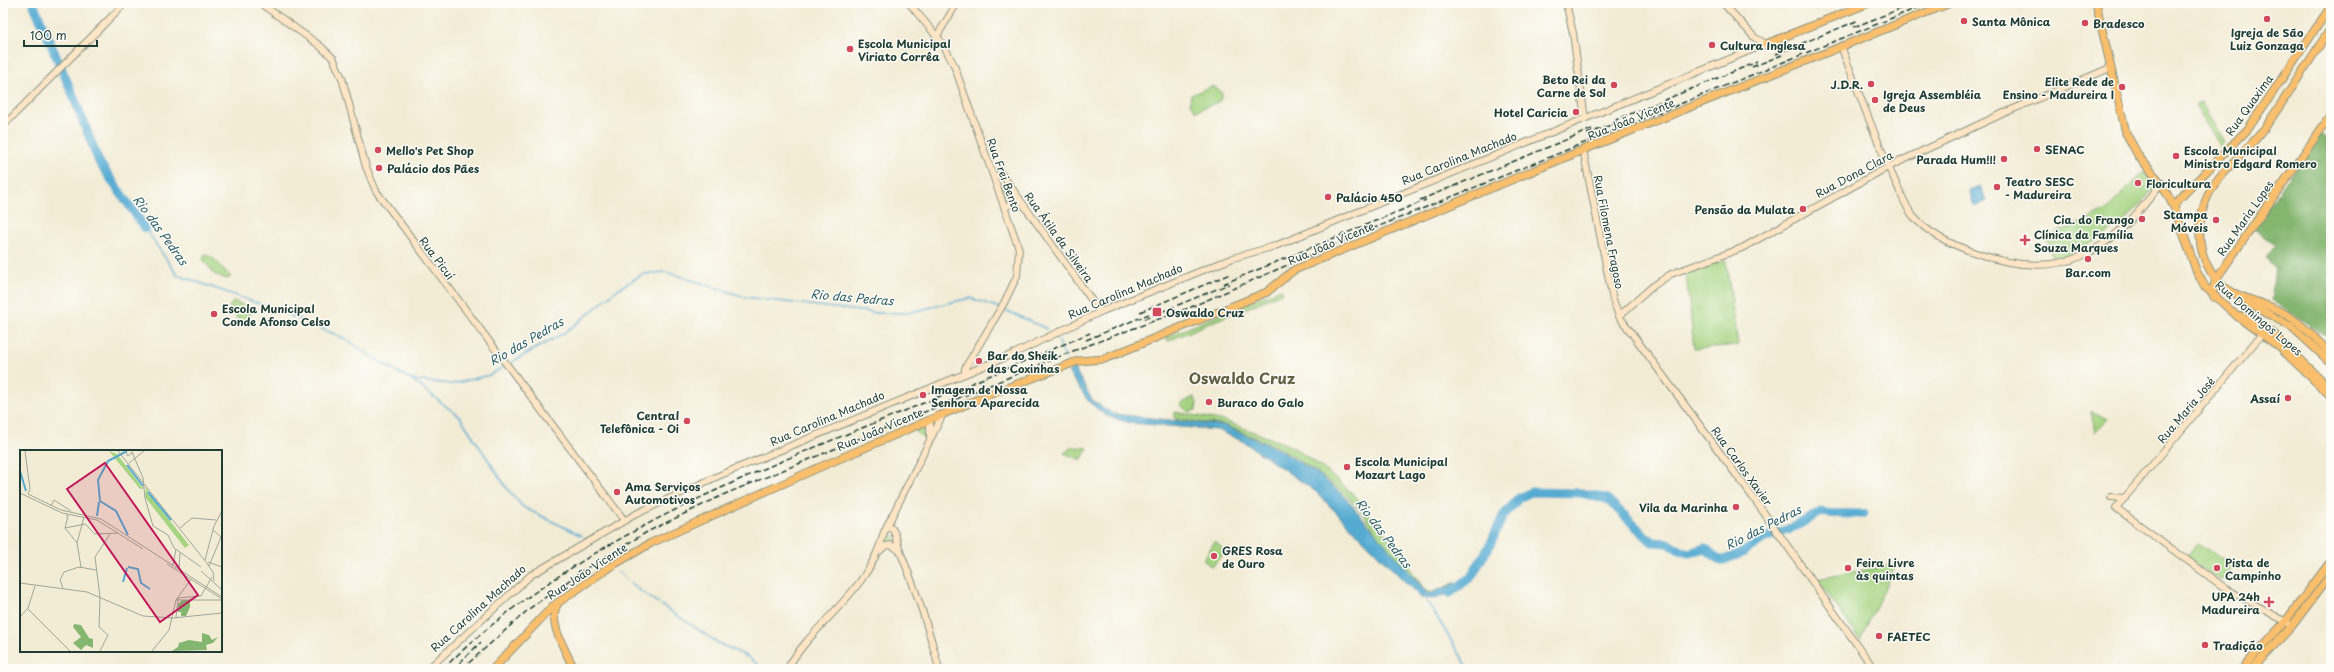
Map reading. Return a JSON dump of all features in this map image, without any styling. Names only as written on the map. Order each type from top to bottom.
[{"type":"main road","name":"Rua Carolina Machado","points":[[1766,44],[1869,3]]},
{"type":"main road","name":"Rua João Vicente","points":[[493,669],[541,617],[602,572],[651,544],[768,489],[943,414],[1066,365],[1078,361],[1104,359],[1267,292],[1294,270],[1583,150],[1950,3]]},
{"type":"main road","name":"Rua Domingos Lopes","points":[[2096,3],[2126,133],[2140,157],[2161,183],[2174,207],[2196,270],[2205,287],[2214,297],[2278,346],[2331,396]]},
{"type":"main road","name":"Rua Quaxima","points":[[2174,207],[2179,199],[2248,129],[2331,6]]},
{"type":"main road","name":"Rua Domingos Lopes","points":[[2331,28],[2264,129],[2214,184],[2202,216],[2199,232],[2201,247],[2216,279],[2229,291],[2288,315],[2302,326],[2331,354]]},
{"type":"main road","name":"Rua Maria Lopes","points":[[2214,297],[2213,289],[2216,279],[2331,115]]},
{"type":"main road","points":[[2229,291],[2245,302],[2292,327],[2331,362]]},
{"type":"main road","points":[[2234,313],[2273,333],[2331,389]]},
{"type":"main road","points":[[2242,669],[2289,624],[2331,561]]},
{"type":"main road","points":[[2252,669],[2331,574]]},
{"type":"main road","points":[[558,603],[554,610],[554,621],[574,669]]},
{"type":"main road","points":[[541,617],[548,617],[554,621]]},
{"type":"street","points":[[3,126],[125,3]]},
{"type":"street","name":"Rua Picuí","points":[[260,3],[320,45],[333,58],[342,78],[366,167],[376,191],[503,362],[624,520]]},
{"type":"street","name":"Rua Frei Bento","points":[[909,3],[937,36],[954,66],[1017,239],[1020,259],[1017,276],[1004,303],[972,362],[957,378]]},
{"type":"street","points":[[937,36],[957,3]]},
{"type":"street","points":[[1566,3],[1573,32],[1585,119]]},
{"type":"street","points":[[1723,3],[1755,38],[1766,44]]},
{"type":"street","points":[[1753,49],[1755,38]]},
{"type":"street","name":"Rua Carolina Machado","points":[[965,371],[973,371],[1100,312],[1233,258],[1275,246],[1766,44]]},
{"type":"street","points":[[1840,46],[1888,167],[1913,216],[1946,240],[1974,252],[2019,264],[2036,265],[2054,265],[2091,252],[2131,222],[2161,183]]},
{"type":"street","name":"Rua Dona Clara","points":[[1619,316],[1653,286],[1671,274],[1742,248],[1888,167],[2004,113],[2110,68]]},
{"type":"street","name":"Rua Filomena Fragoso","points":[[1583,150],[1612,295],[1619,316]]},
{"type":"street","name":"Rua Átila da Silveira","points":[[994,177],[1001,173],[1100,312]]},
{"type":"street","points":[[1005,207],[1020,200]]},
{"type":"street","name":"Rua Carlos Xavier","points":[[1619,316],[1780,534],[1874,669]]},
{"type":"street","name":"Rua Maria José","points":[[2262,334],[2116,508],[2225,588],[2289,624]]},
{"type":"street","points":[[972,362],[981,367]]},
{"type":"street","points":[[972,362],[973,371]]},
{"type":"street","name":"Rua Carolina Machado","points":[[428,669],[520,584],[540,569],[624,520],[718,476],[897,400],[957,378]]},
{"type":"street","points":[[787,669],[800,649],[849,598],[879,552],[892,515],[943,414]]},
{"type":"street","points":[[930,420],[930,442]]},
{"type":"street","points":[[2111,497],[2125,498]]},
{"type":"street","points":[[888,524],[895,532],[900,551],[921,605],[939,669]]},
{"type":"street","points":[[879,552],[888,545],[893,545],[900,551]]},
{"type":"green space","points":[[1212,86],[1219,90],[1222,94],[1220,101],[1196,111],[1190,103],[1191,95]]},
{"type":"green space","points":[[2201,102],[2224,142],[2221,147],[2195,106]]},
{"type":"green space","points":[[2320,134],[2331,141],[2331,339],[2271,300],[2275,268],[2266,257],[2275,245],[2253,228]]},
{"type":"green space","points":[[2144,172],[2156,186],[2122,225],[2121,223],[2101,238],[2055,261],[2046,237],[2086,221],[2105,211]]},
{"type":"green space","points":[[1000,182],[1013,197],[1006,202]]},
{"type":"green space","points":[[205,254],[214,259],[231,277],[227,279],[214,274],[203,259]]},
{"type":"green space","points":[[1726,260],[1738,345],[1694,349],[1686,273]]},
{"type":"green space","points":[[1281,289],[1283,292],[1240,311],[1238,306]]},
{"type":"green space","points":[[234,301],[254,310],[241,324],[229,306]]},
{"type":"green space","points":[[1229,311],[1231,314],[1168,341],[1166,337]]},
{"type":"green space","points":[[1194,397],[1197,403],[1196,410],[1188,412],[1180,404]]},
{"type":"green space","points":[[2091,411],[2108,419],[2095,432]]},
{"type":"green space","points":[[1175,412],[1225,421],[1293,447],[1321,467],[1351,492],[1394,545],[1424,589],[1432,593],[1456,582],[1458,586],[1449,592],[1424,595],[1399,569],[1365,516],[1345,494],[1317,472],[1280,448],[1225,425],[1175,419]]},
{"type":"green space","points":[[923,426],[927,429],[926,440],[914,430]]},
{"type":"green space","points":[[1073,447],[1088,448],[1081,460],[1064,453]]},
{"type":"green space","points":[[887,534],[894,535],[897,543],[882,544]]},
{"type":"green space","name":"GRES Rosa de Ouro","points":[[1215,541],[1225,551],[1212,567],[1203,560]]},
{"type":"green space","points":[[2197,543],[2233,564],[2222,581],[2185,558]]},
{"type":"green space","points":[[1896,564],[1860,640],[1817,579]]},
{"type":"water","points":[[1980,186],[1987,201],[1974,206],[1969,190]]},
{"type":"water","points":[[1074,368],[1093,401],[1113,414],[1225,426],[1278,449],[1318,474],[1344,496],[1428,594],[1457,583],[1460,589],[1435,599],[1421,598],[1315,491],[1244,442],[1218,430],[1131,423],[1106,416],[1089,402],[1068,372]]},
{"type":"waterway","name":"Rio das Pedras","points":[[33,3],[72,93],[99,162],[145,228]]},
{"type":"waterway","name":"Rio das Pedras","points":[[145,228],[177,275],[277,310],[346,339],[380,362],[412,380],[452,384],[490,375],[505,366]]},
{"type":"waterway","name":"Rio das Pedras","points":[[510,363],[569,330],[618,289],[643,274],[666,272],[745,297],[876,313],[907,313],[970,298],[1000,308]]},
{"type":"waterway","name":"Rio das Pedras","points":[[1003,309],[1047,329]]},
{"type":"waterway","name":"Rio das Pedras","points":[[1058,340],[1065,358]]},
{"type":"waterway","points":[[412,380],[460,417],[508,490],[523,507],[582,536]]},
{"type":"waterway","name":"Rio das Pedras","points":[[1450,593],[1471,577],[1490,545],[1503,516],[1519,498],[1531,492],[1581,493],[1607,499],[1652,542],[1668,543],[1679,550],[1689,553],[1705,548],[1721,561],[1742,553],[1765,538],[1796,526],[1821,512],[1864,514]]},
{"type":"waterway","points":[[608,557],[611,560]]},
{"type":"waterway","points":[[618,572],[639,590],[718,643],[746,656],[764,669]]},
{"type":"waterway","points":[[1425,598],[1469,669]]},
{"type":"railway","points":[[462,669],[529,609],[585,569],[647,532],[725,494],[1073,351],[1191,307],[1345,240],[1929,3]]},
{"type":"railway","points":[[1854,27],[1905,7]]},
{"type":"railway","points":[[1776,54],[1859,20]]},
{"type":"railway","points":[[1752,67],[1782,55]]},
{"type":"railway","points":[[1613,121],[1757,62]]},
{"type":"railway","points":[[1587,134],[1619,122]]},
{"type":"railway","points":[[1420,200],[1592,129]]},
{"type":"railway","points":[[1223,284],[1426,200]]},
{"type":"railway","points":[[1140,312],[1230,274]]},
{"type":"railway","points":[[1144,319],[1229,284]]},
{"type":"railway","points":[[1086,340],[1149,314]]},
{"type":"railway","points":[[443,669],[487,629],[534,593],[584,560],[635,531],[742,478],[1090,333]]},
{"type":"railway","points":[[453,669],[481,642]]},
{"type":"place","name":"Igreja de São Luiz Gonzaga","points":[[2267,19]]},
{"type":"place","name":"Santa Mônica","points":[[1964,21]]},
{"type":"place","name":"Bradesco","points":[[2085,23]]},
{"type":"place","name":"Cultura Inglesa","points":[[1712,45]]},
{"type":"place","name":"Escola Municipal Viriato Corrêa","points":[[850,49]]},
{"type":"place","name":"J.D.R.","points":[[1871,84]]},
{"type":"place","name":"Beto Rei da Carne de Sol","points":[[1614,85]]},
{"type":"place","name":"Elite Rede de Ensino - Madureira I","points":[[2122,87]]},
{"type":"place","name":"Igreja Assembléia de Deus","points":[[1875,100]]},
{"type":"place","name":"Hotel Caricia","points":[[1576,112]]},
{"type":"place","name":"SENAC","points":[[2037,149]]},
{"type":"place","name":"Mello's Pet Shop","points":[[378,150]]},
{"type":"place","name":"Escola Municipal Ministro Edgard Romero","points":[[2176,156]]},
{"type":"place","name":"Parada Hum!!!","points":[[2004,159]]},
{"type":"place","name":"Palácio dos Pães","points":[[379,168]]},
{"type":"place","name":"Floricultura","points":[[2138,183]]},
{"type":"place","name":"Teatro SESC - Madureira","points":[[1997,187]]},
{"type":"place","name":"Palácio 450","points":[[1328,197]]},
{"type":"place","name":"Pensão da Mulata","points":[[1803,209]]},
{"type":"place","name":"Cia. do Frango","points":[[2142,219]]},
{"type":"place","name":"Stampa Móveis","points":[[2216,220]]},
{"type":"place","name":"Clínica da Família Souza Marques","points":[[2025,240]]},
{"type":"place","name":"Bar.com","points":[[2088,259]]},
{"type":"place","name":"Oswaldo Cruz","points":[[1157,312]]},
{"type":"place","name":"Escola Municipal Conde Afonso Celso","points":[[214,314]]},
{"type":"place","name":"Bar do Sheik das Coxinhas","points":[[979,361]]},
{"type":"place","name":"Imagem de Nossa Senhora Aparecida","points":[[923,395]]},
{"type":"place","name":"Assaí","points":[[2288,398]]},
{"type":"place","name":"Buraco do Galo","points":[[1209,402]]},
{"type":"place","name":"Central Telefônica - Oi","points":[[687,421]]},
{"type":"place","name":"Escola Municipal Mozart Lago","points":[[1347,467]]},
{"type":"place","name":"Ama Serviços Automotivos","points":[[617,492]]},
{"type":"place","name":"Vila da Marinha","points":[[1736,507]]},
{"type":"place","name":"GRES Rosa de Ouro","points":[[1214,556]]},
{"type":"place","name":"Feira Livre às quintas","points":[[1848,568]]},
{"type":"place","name":"Pista de Campinho","points":[[2217,568]]},
{"type":"place","name":"UPA 24h Madureira","points":[[2269,602]]},
{"type":"place","name":"FAETEC","points":[[1879,636]]},
{"type":"place","name":"Tradição","points":[[2205,645]]},
{"type":"district","name":"Oswaldo Cruz","points":[[1242,377]]}]
